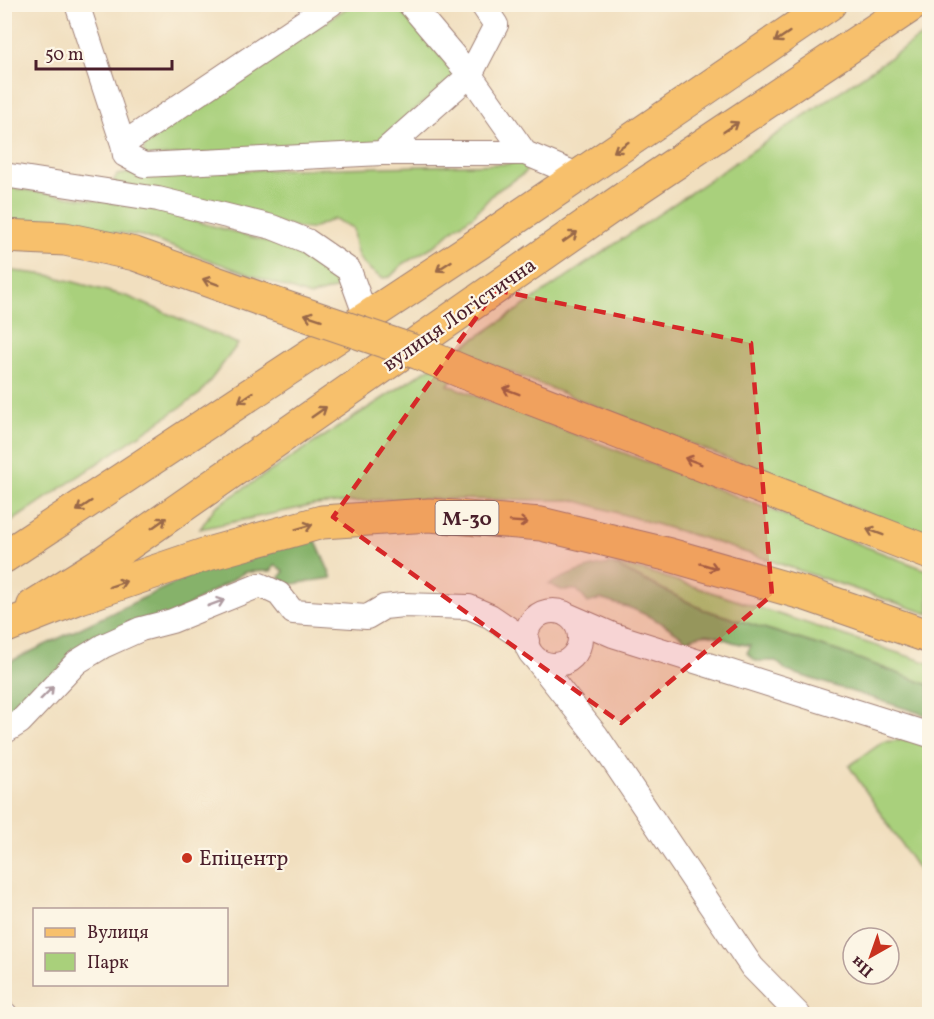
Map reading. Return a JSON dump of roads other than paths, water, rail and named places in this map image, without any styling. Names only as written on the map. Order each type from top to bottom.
[{"type":"highway","points":[[4,236],[65,238],[135,255],[419,353],[930,553]]},
{"type":"highway","name":"М-30","points":[[4,626],[80,597],[204,555],[322,522],[429,515],[541,524],[659,552],[809,595],[930,637]]},
{"type":"main road","points":[[4,557],[580,176],[830,4]]},
{"type":"main road","name":"вулиця Логістична","points":[[4,626],[103,562],[640,188],[914,4]]},
{"type":"street","points":[[77,4],[125,155],[144,165],[381,153],[525,153],[580,176]]},
{"type":"street","points":[[123,144],[331,4]]},
{"type":"street","points":[[410,4],[470,75],[525,153]]},
{"type":"street","points":[[381,153],[470,75],[496,26],[482,4]]},
{"type":"street","points":[[4,175],[158,199],[272,227],[307,241],[349,270],[366,317]]},
{"type":"street","points":[[4,732],[20,722],[77,662],[103,646],[141,629],[172,621],[260,585],[279,594],[293,612],[367,616],[384,607],[403,605],[469,607],[490,616],[543,663],[561,664],[573,656],[585,643],[600,636],[613,635]]},
{"type":"street","points":[[799,1013],[752,967],[575,705],[556,686],[531,650],[527,633],[535,618],[550,611],[559,611],[613,635],[930,735]]},
{"type":"street","points":[[567,615],[578,627],[580,636],[580,644],[567,670],[575,705]]},
{"type":"place","name":"Епіцентр","points":[[187,858]]}]
